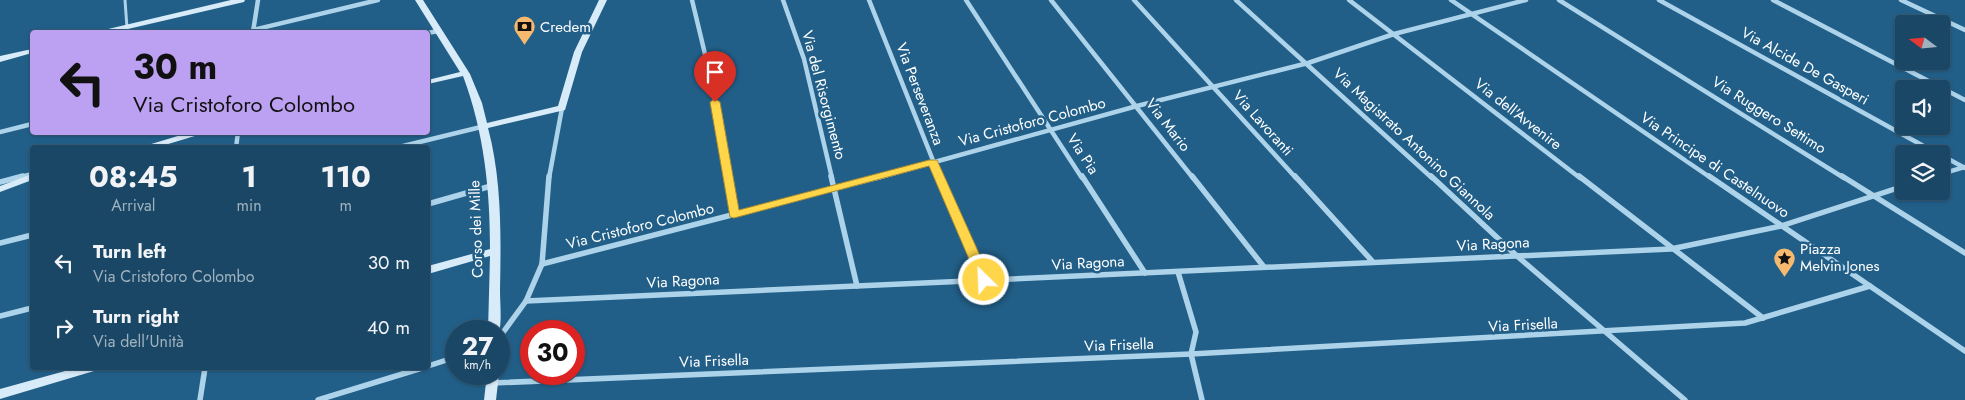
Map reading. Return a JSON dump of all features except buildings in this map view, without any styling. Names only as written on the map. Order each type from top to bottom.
[{"type":"street","points":[[117,30],[241,0]]},
{"type":"street","points":[[253,30],[258,0]]},
{"type":"street","points":[[257,30],[378,0]]},
{"type":"street","name":"Corso dei Mille","points":[[419,0],[465,73],[485,126],[491,186],[494,251],[494,320]]},
{"type":"street","points":[[510,323],[526,301],[542,264],[548,182],[562,108],[578,52],[603,0]]},
{"type":"street","points":[[692,0],[712,83],[734,214]]},
{"type":"street","name":"Via del Risorgimento","points":[[783,0],[804,59],[836,189],[857,286]]},
{"type":"street","name":"Via Perseveranza","points":[[869,0],[933,162],[984,280]]},
{"type":"street","name":"Via Pia","points":[[966,0],[1145,273]]},
{"type":"street","name":"Via Mario","points":[[1051,0],[1264,267]]},
{"type":"street","name":"Via Lavoranti","points":[[1134,0],[1373,262]]},
{"type":"street","name":"Via Magistrato Antonino Giannola","points":[[1236,0],[1308,62],[1518,256],[1685,400]]},
{"type":"street","name":"Via dell'Avvenire","points":[[1349,0],[1671,249]]},
{"type":"street","name":"Via Principe di Castelnuovo","points":[[1451,0],[1965,351]]},
{"type":"street","name":"Via Cristoforo Colombo","points":[[542,264],[836,189],[1137,106],[1214,88],[1308,62],[1394,34],[1526,0]]},
{"type":"street","name":"Via Ruggero Settimo","points":[[1559,0],[1965,253]]},
{"type":"street","name":"Via Alcide De Gasperi","points":[[1659,0],[1924,145]]},
{"type":"street","points":[[1773,0],[1965,100]]},
{"type":"street","points":[[1901,0],[1965,30]]},
{"type":"street","points":[[430,33],[438,31]]},
{"type":"street","points":[[0,59],[30,52]]},
{"type":"street","points":[[430,82],[465,73]]},
{"type":"street","points":[[407,145],[562,108]]},
{"type":"street","points":[[0,132],[30,124]]},
{"type":"street","points":[[154,145],[192,135]]},
{"type":"street","name":"Via Alcide De Gasperi","points":[[1950,159],[1964,167]]},
{"type":"street","points":[[1950,171],[1964,167]]},
{"type":"street","points":[[0,182],[30,176]]},
{"type":"street","points":[[0,189],[30,177]]},
{"type":"street","points":[[430,203],[491,186]]},
{"type":"street","points":[[1782,226],[1895,189]]},
{"type":"street","name":"Via Ragona","points":[[526,301],[1671,249],[1782,226]]},
{"type":"street","points":[[0,242],[30,235]]},
{"type":"street","points":[[1671,249],[1763,318]]},
{"type":"street","points":[[430,269],[494,251]]},
{"type":"street","points":[[1178,272],[1196,332],[1191,354],[1202,400]]},
{"type":"street","name":"Via Frisella","points":[[510,377],[1191,354],[1745,324],[1870,286]]},
{"type":"street","points":[[0,316],[30,308]]},
{"type":"street","points":[[430,365],[445,361]]},
{"type":"street","points":[[0,394],[83,370]]},
{"type":"street","points":[[200,400],[206,370]]},
{"type":"street","points":[[318,400],[416,370]]},
{"type":"street","points":[[490,400],[492,385]]},
{"type":"lane","points":[[125,0],[127,28]]},
{"type":"place","name":"Credem","points":[[524,46]]},
{"type":"place","name":"Piazza Melvin Jones","points":[[1784,277]]},
{"type":"route","points":[[715,102],[734,214],[836,189],[933,162],[984,280]]}]
